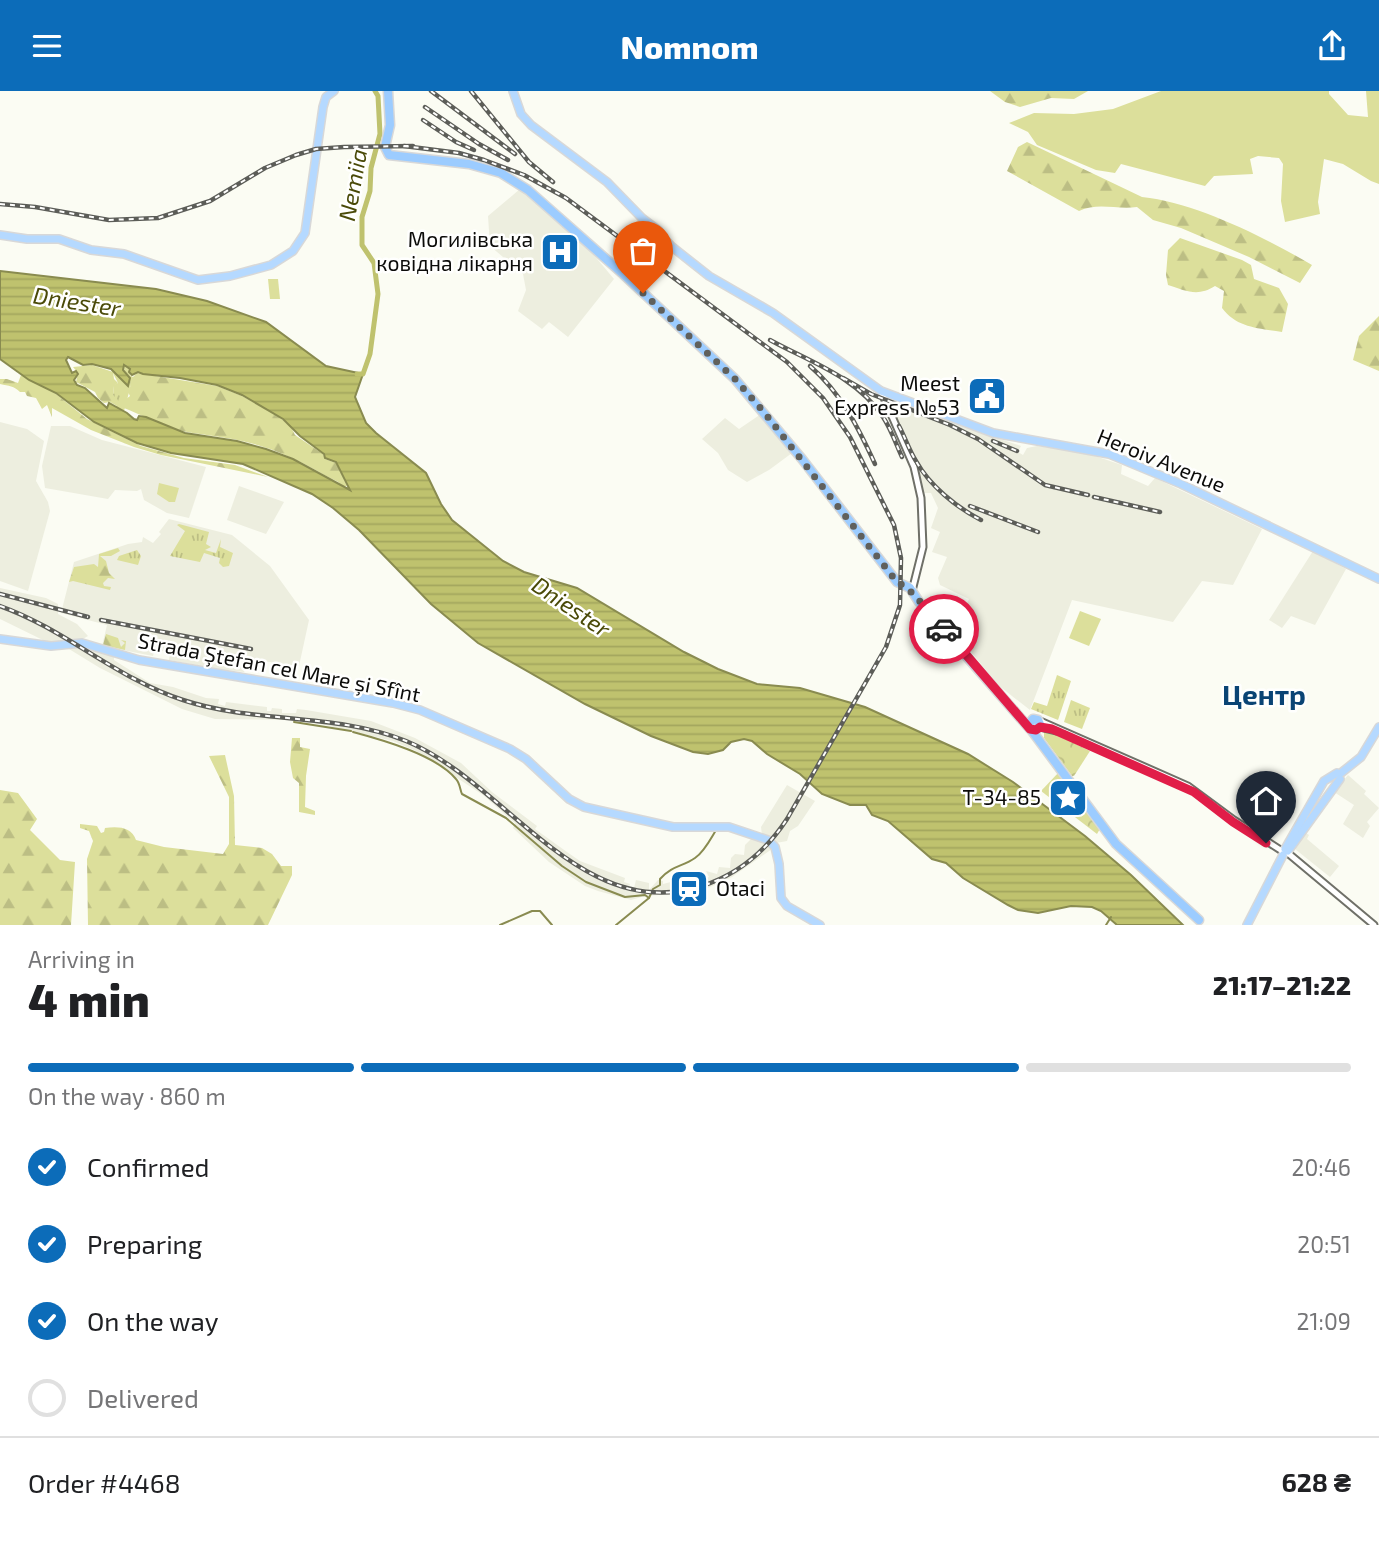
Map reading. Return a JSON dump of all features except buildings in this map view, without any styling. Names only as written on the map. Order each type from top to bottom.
[{"type":"highway","points":[[388,91],[390,125],[385,147],[389,155],[452,161],[486,168],[501,173],[528,190],[735,379],[802,459],[897,582],[910,590],[1003,698],[1035,725],[1042,742],[1116,843],[1199,920]]},
{"type":"main road","points":[[0,235],[27,239],[59,239],[91,250],[124,254],[188,278],[208,279],[271,265],[298,245],[307,221],[323,107],[326,97],[334,91]]},
{"type":"main road","name":"Heroiv Avenue","points":[[513,91],[521,114],[531,125],[607,182],[686,258],[773,313],[881,391],[993,433],[1109,454],[1181,484],[1379,579]]},
{"type":"main road","points":[[881,391],[914,467],[919,489],[923,547],[910,590]]},
{"type":"main road","points":[[910,590],[915,577]]},
{"type":"main road","name":"Strada Ştefan cel Mare şi Sfînt","points":[[0,639],[51,646],[82,643],[139,660],[411,707],[510,748],[526,759],[569,799],[584,807],[673,827],[729,827],[762,837],[773,844],[778,859],[781,898],[787,906],[820,925]]},
{"type":"main road","points":[[1035,725],[1079,740],[1194,792],[1233,822],[1285,853],[1374,925]]},
{"type":"main road","points":[[1285,853],[1339,775],[1361,757],[1379,727]]},
{"type":"main road","points":[[1249,925],[1324,781],[1339,775]]},
{"type":"shaded area","points":[[520,189],[593,254],[614,279],[568,337],[549,322],[542,329],[518,311],[526,290],[523,274],[490,246],[488,216]]},
{"type":"shaded area","points":[[890,398],[1021,446],[1018,452],[1023,455],[1027,448],[1037,446],[1086,453],[1122,465],[1121,474],[1148,486],[1155,478],[1262,529],[1233,585],[1202,581],[1173,622],[1072,600],[1030,710],[998,685],[954,631],[969,599],[940,585],[938,578],[947,557],[932,552],[940,532],[931,528],[938,508],[931,493],[923,493],[917,470],[887,407]]},
{"type":"shaded area","points":[[761,414],[792,453],[747,482],[728,470],[718,453],[702,439],[725,418],[739,429]]},
{"type":"shaded area","points":[[0,422],[27,429],[44,441],[36,481],[50,511],[28,591],[0,581]]},
{"type":"shaded area","points":[[51,426],[70,426],[102,440],[206,467],[189,518],[167,513],[144,500],[141,489],[115,490],[108,499],[45,488],[42,466]]},
{"type":"shaded area","points":[[239,486],[284,502],[266,534],[227,520]]},
{"type":"shaded area","points":[[169,519],[232,535],[270,566],[309,620],[299,666],[249,659],[244,672],[169,660],[170,653],[155,649],[153,656],[102,646],[107,625],[61,613],[74,562],[142,542],[143,537],[153,543]]},
{"type":"shaded area","points":[[1313,551],[1346,569],[1315,625],[1291,616],[1282,628],[1269,620]]},
{"type":"shaded area","points":[[0,588],[46,598],[58,604],[58,614],[77,624],[88,636],[81,640],[85,646],[114,657],[114,660],[150,683],[219,699],[218,704],[225,706],[226,702],[267,707],[267,711],[272,708],[282,709],[282,713],[296,713],[297,709],[371,721],[415,738],[461,763],[492,792],[537,826],[535,829],[567,852],[580,861],[625,878],[624,882],[630,884],[629,887],[634,888],[636,880],[649,883],[649,890],[658,880],[663,881],[663,884],[698,875],[700,880],[709,877],[706,871],[717,874],[719,867],[730,868],[731,858],[735,854],[744,855],[745,845],[752,838],[767,841],[772,849],[732,877],[699,892],[645,896],[631,900],[598,891],[585,886],[549,862],[513,828],[515,823],[483,795],[416,751],[393,741],[325,725],[293,720],[215,719],[182,709],[100,668],[69,649],[73,648],[66,641],[49,643],[0,619]]},
{"type":"shaded area","points":[[1348,775],[1366,791],[1364,794],[1379,808],[1367,822],[1370,826],[1363,838],[1343,824],[1354,805],[1334,792]]},
{"type":"shaded area","points":[[787,785],[815,801],[798,826],[790,831],[787,841],[776,843],[762,835],[761,827]]},
{"type":"shaded area","points":[[1306,833],[1309,835],[1307,839],[1339,866],[1330,877],[1295,849]]},
{"type":"green space","points":[[990,91],[1088,91],[1074,99],[1051,98],[1020,107],[1005,102]]},
{"type":"green space","points":[[1161,91],[1329,91],[1348,115],[1368,117],[1366,91],[1379,91],[1379,184],[1343,164],[1324,159],[1318,202],[1320,214],[1285,222],[1281,201],[1283,164],[1279,158],[1258,156],[1250,159],[1253,174],[1214,176],[1205,186],[1121,164],[1115,173],[1096,170],[1037,145],[1028,132],[1009,123],[1034,113],[1074,114],[1113,109]]},
{"type":"green space","points":[[1027,142],[1142,197],[1185,206],[1230,223],[1312,265],[1300,283],[1249,257],[1181,228],[1153,220],[1137,207],[1093,207],[1079,211],[1007,171],[1018,147]]},
{"type":"green space","points":[[1180,238],[1242,260],[1251,265],[1254,279],[1279,288],[1288,304],[1282,332],[1249,326],[1234,320],[1222,308],[1224,291],[1215,286],[1197,292],[1168,285],[1168,250]]},
{"type":"green space","points":[[268,279],[278,279],[280,299],[270,299]]},
{"type":"green space","points":[[1379,316],[1379,371],[1353,360],[1359,336]]},
{"type":"green space","points":[[92,365],[113,372],[118,383],[114,386],[113,395],[118,400],[117,406],[110,402],[104,403],[95,392],[76,382],[78,373],[73,367]]},
{"type":"green space","points":[[124,365],[130,370],[131,385],[124,411],[113,406],[117,406],[113,395],[114,385],[118,383],[111,369],[125,383]]},
{"type":"green space","points":[[137,373],[217,386],[242,396],[278,416],[291,427],[295,435],[323,454],[325,459],[336,463],[347,486],[273,450],[234,439],[178,430],[124,408],[126,399],[130,396],[129,375],[133,377]]},
{"type":"green space","points":[[21,375],[56,394],[87,419],[141,446],[184,458],[235,465],[268,477],[134,447],[91,430],[52,408],[52,417],[47,405],[42,409],[36,398],[0,384],[0,379],[18,383]]},
{"type":"green space","points":[[159,483],[179,488],[175,502],[169,502],[157,494]]},
{"type":"green space","points":[[177,525],[209,532],[206,544],[211,547],[205,550],[216,553],[221,539],[220,547],[233,553],[229,566],[223,567],[219,563],[220,558],[204,553],[200,562],[170,556],[185,531]]},
{"type":"green space","points":[[118,548],[120,551],[111,556],[100,556],[106,561],[109,573],[115,579],[108,578],[103,583],[104,586],[111,587],[110,590],[69,582],[74,567],[94,564],[98,567],[99,554]]},
{"type":"green space","points":[[137,550],[141,556],[138,565],[117,560],[119,556]]},
{"type":"green space","points":[[1080,611],[1101,619],[1089,646],[1069,638]]},
{"type":"green space","points":[[106,634],[118,638],[121,647],[125,643],[121,640],[126,641],[125,650],[103,645]]},
{"type":"green space","points":[[1057,675],[1071,681],[1058,720],[1031,709],[1034,702],[1047,706]]},
{"type":"green space","points":[[1071,700],[1090,708],[1082,729],[1064,722]]},
{"type":"green space","points":[[1044,731],[1090,751],[1074,776],[1044,738]]},
{"type":"green space","points":[[292,738],[300,738],[300,747],[310,749],[305,807],[315,811],[315,815],[299,812],[299,783],[293,778],[290,762]]},
{"type":"green space","points":[[225,755],[234,796],[235,845],[262,848],[272,854],[281,866],[292,866],[292,875],[268,925],[88,925],[87,859],[93,841],[89,831],[80,828],[80,824],[97,826],[101,833],[105,828],[124,828],[131,832],[136,840],[164,847],[223,854],[229,844],[229,797],[209,756]]},
{"type":"green space","points":[[1059,772],[1101,827],[1097,834],[1041,791]]},
{"type":"green space","points":[[0,790],[18,793],[37,819],[30,830],[60,860],[75,862],[71,925],[0,925]]},
{"type":"water","name":"Dniester","points":[[0,271],[156,289],[207,301],[266,322],[326,366],[363,374],[355,397],[366,423],[426,473],[452,520],[503,561],[524,572],[577,588],[684,652],[718,669],[757,684],[800,688],[865,707],[968,754],[1013,782],[1085,836],[1183,925],[1117,925],[1092,907],[1071,906],[1038,913],[1018,910],[963,878],[946,863],[932,859],[888,821],[872,815],[866,805],[850,805],[822,794],[800,774],[767,754],[752,741],[744,739],[731,742],[723,750],[708,754],[693,752],[651,736],[585,704],[478,643],[431,604],[359,530],[312,494],[243,464],[171,453],[137,443],[94,422],[56,393],[29,380],[0,359]],"holes":[[[68,357],[83,365],[92,364],[111,369],[128,386],[130,378],[123,370],[124,365],[130,369],[132,375],[138,372],[180,378],[217,385],[242,395],[283,419],[324,454],[325,458],[336,462],[350,490],[293,459],[266,449],[237,441],[185,433],[146,417],[139,416],[137,420],[109,403],[107,408],[85,388],[77,385],[74,380],[78,374],[76,371],[72,373],[66,360]]]},
{"type":"pier","points":[[854,700],[856,701],[807,786],[805,784]]},
{"type":"waterway","name":"Nemiia","points":[[357,374],[363,374],[370,354],[378,294],[374,263],[362,245],[362,217],[370,191],[371,168],[380,134],[378,96],[375,91]]},
{"type":"waterway","points":[[294,722],[351,731]]},
{"type":"waterway","points":[[353,732],[408,749],[447,770],[458,782],[462,794],[506,818],[562,866],[586,882],[625,897],[645,895],[649,898]]},
{"type":"waterway","points":[[616,925],[649,898],[665,874],[698,855],[716,830]]},
{"type":"waterway","points":[[500,925],[532,911],[540,911],[552,925]]},
{"type":"waterway","points":[[1106,925],[1111,917]]},
{"type":"railway","points":[[431,91],[515,154]]},
{"type":"railway","points":[[471,91],[529,162],[553,182]]},
{"type":"railway","points":[[425,107],[479,144],[508,160]]},
{"type":"railway","points":[[423,120],[456,142],[474,150]]},
{"type":"railway","points":[[0,606],[47,627],[136,680],[183,700],[238,712],[351,726],[406,741],[442,761],[477,786],[546,843],[582,868],[619,886],[659,893],[702,886],[740,868],[770,841],[787,819],[886,647],[900,605],[901,558],[894,525],[850,437],[823,398],[787,362],[566,198],[524,175],[484,160],[459,153],[404,146]]},
{"type":"railway","points":[[0,204],[35,207],[109,220],[158,218],[210,201],[265,168],[316,149],[413,146]]},
{"type":"railway","points":[[770,340],[832,372],[860,391],[883,417],[902,457]]},
{"type":"railway","points":[[810,366],[840,399],[875,464]]},
{"type":"railway","points":[[843,378],[871,394],[978,439],[1045,485],[1088,495]]},
{"type":"railway","points":[[899,426],[914,457],[929,479],[953,502],[981,520]]},
{"type":"railway","points":[[993,441],[1017,451]]},
{"type":"railway","points":[[1094,497],[1160,512]]},
{"type":"railway","points":[[970,506],[1038,532]]},
{"type":"railway","points":[[0,594],[88,617]]},
{"type":"railway","points":[[101,620],[251,649]]},
{"type":"way so far","points":[[643,293],[735,379],[793,447],[897,582],[910,588],[944,629]]},
{"type":"place","name":"Могилівська ковідна лікарня","points":[[560,252]]},
{"type":"place","name":"Meest Express №53","points":[[987,396]]},
{"type":"place","name":"Т-34-85","points":[[1068,798]]},
{"type":"place","name":"Otaci","points":[[689,889]]},
{"type":"district","name":"Центр","points":[[1264,695]]},
{"type":"route","points":[[944,629],[1030,729],[1052,729],[1184,786],[1266,843]]}]
